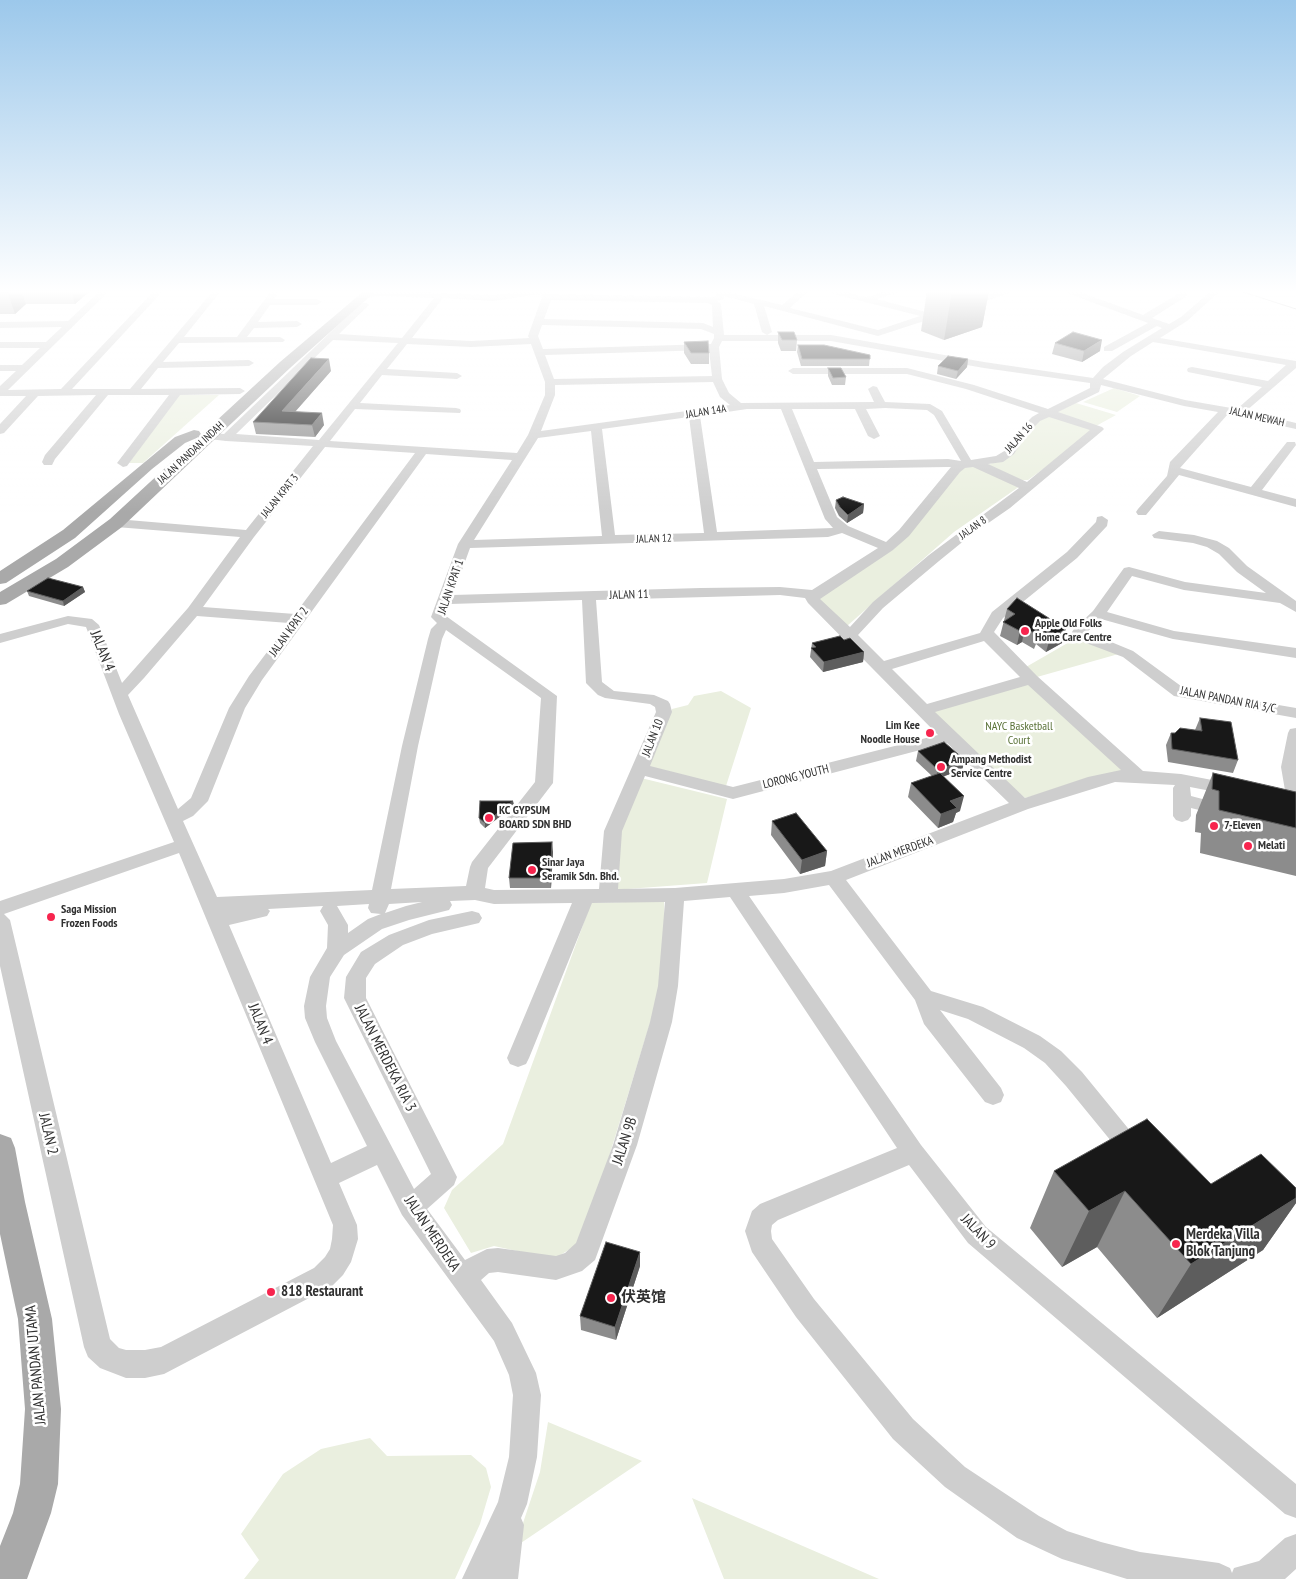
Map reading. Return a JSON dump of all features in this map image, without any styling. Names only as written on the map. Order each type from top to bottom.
[{"type":"main road","name":"JALAN PANDAN INDAH","points":[[0,600],[62,563],[116,523],[202,435],[240,391],[275,365]]},
{"type":"main road","name":"JALAN PANDAN INDAH","points":[[0,580],[69,534],[180,440],[202,435],[284,365]]},
{"type":"main road","points":[[0,588],[79,537],[148,476],[202,435]]},
{"type":"main road","name":"JALAN PANDAN UTAMA","points":[[0,1148],[9,1202],[35,1318],[43,1409],[39,1484],[32,1514],[7,1579]]},
{"type":"street","points":[[0,392],[28,365]]},
{"type":"street","points":[[64,392],[89,365]]},
{"type":"street","points":[[133,392],[155,365]]},
{"type":"street","points":[[226,438],[302,365]]},
{"type":"street","name":"JALAN KPAT 3","points":[[120,694],[139,675],[193,610],[249,534],[387,365]]},
{"type":"street","points":[[543,365],[550,382],[717,379]]},
{"type":"street","points":[[717,365],[717,379],[724,395],[739,407]]},
{"type":"street","points":[[982,365],[1096,381],[1113,365]]},
{"type":"street","points":[[1164,389],[1245,407],[1294,365]]},
{"type":"street","points":[[0,368],[25,368]]},
{"type":"street","points":[[1107,369],[1109,375],[1120,381]]},
{"type":"street","points":[[1192,370],[1270,384]]},
{"type":"street","points":[[793,371],[907,371],[953,382],[1049,412]]},
{"type":"street","points":[[381,372],[457,376]]},
{"type":"street","name":"JALAN MEWAH","points":[[1096,381],[1120,381],[1165,394],[1245,407],[1296,422]]},
{"type":"street","name":"JALAN MEWAH","points":[[1096,381],[1184,403],[1226,410],[1296,426]]},
{"type":"street","name":"JALAN 16","points":[[968,464],[999,458],[1010,452],[1023,432],[1036,419],[1095,390],[1096,381]]},
{"type":"street","name":"JALAN KPAT 1","points":[[475,893],[479,867],[544,783],[549,696],[445,624],[438,617],[466,544],[534,435],[550,394],[550,382]]},
{"type":"street","points":[[873,389],[882,406]]},
{"type":"street","points":[[0,392],[240,391]]},
{"type":"street","points":[[0,431],[5,421],[36,392]]},
{"type":"street","points":[[48,462],[49,458],[105,392]]},
{"type":"street","points":[[123,463],[177,392]]},
{"type":"street","points":[[354,406],[456,411]]},
{"type":"street","name":"JALAN 14A","points":[[534,435],[739,407],[930,407],[938,413],[968,464]]},
{"type":"street","points":[[786,407],[831,519],[843,529],[888,547]]},
{"type":"street","points":[[860,407],[874,436]]},
{"type":"street","points":[[1142,512],[1155,495],[1173,477],[1174,465],[1226,410]]},
{"type":"street","name":"JALAN 8","points":[[850,635],[878,605],[934,558],[1098,432],[1098,429],[1095,427],[1049,412]]},
{"type":"street","points":[[694,414],[711,537]]},
{"type":"street","points":[[596,428],[609,541]]},
{"type":"street","points":[[202,435],[521,457]]},
{"type":"street","points":[[1254,492],[1290,444]]},
{"type":"street","name":"JALAN KPAT 2","points":[[172,819],[187,812],[199,801],[237,708],[298,619],[423,450]]},
{"type":"street","points":[[810,466],[948,462],[968,464],[1028,487]]},
{"type":"street","points":[[968,464],[904,533],[888,547],[812,595],[813,600],[950,737],[1022,805]]},
{"type":"street","points":[[1174,470],[1296,503]]},
{"type":"street","points":[[988,635],[989,627],[997,615],[1072,555],[1102,523],[1102,520]]},
{"type":"street","points":[[116,523],[249,534]]},
{"type":"street","name":"JALAN 12","points":[[466,544],[828,533],[843,529]]},
{"type":"street","points":[[1159,535],[1194,539],[1212,544],[1224,551],[1242,569],[1296,608]]},
{"type":"street","name":"JALAN PANDAN RIA 3/C","points":[[1282,599],[1184,586],[1129,571],[1098,614],[1080,630],[1080,635],[1128,654],[1180,693],[1296,712]]},
{"type":"street","name":"JALAN 11","points":[[444,600],[750,591],[812,595]]},
{"type":"street","name":"JALAN 10","points":[[590,596],[594,683],[604,692],[611,695],[654,700],[662,704],[664,712],[613,831],[610,846],[608,896]]},
{"type":"street","points":[[193,610],[298,619]]},
{"type":"street","points":[[1098,614],[1173,635],[1296,653]]},
{"type":"street","name":"JALAN 4","points":[[0,639],[68,620],[87,622],[92,625],[127,714],[172,819],[215,912],[260,1025],[345,1226],[342,1252],[334,1266],[323,1277],[164,1360],[145,1364],[126,1364],[110,1358],[98,1347]]},
{"type":"street","points":[[377,910],[410,746],[435,639],[438,629],[445,624]]},
{"type":"street","points":[[882,667],[988,635]]},
{"type":"street","points":[[988,635],[1031,680],[1138,776]]},
{"type":"street","points":[[925,710],[1031,680]]},
{"type":"street","points":[[1278,799],[1296,802],[1290,767],[1296,733]]},
{"type":"street","name":"LORONG YOUTH","points":[[641,769],[733,793],[950,737]]},
{"type":"street","name":"JALAN MERDEKA","points":[[478,1579],[512,1504],[523,1457],[527,1395],[522,1373],[503,1332],[411,1207],[381,1151],[316,1018],[314,1006],[320,977],[327,963],[337,950],[377,910],[415,895],[475,893],[494,897],[675,895],[784,886],[834,876],[1094,780],[1116,776],[1138,776],[1181,780],[1250,793]]},
{"type":"street","points":[[1181,780],[1182,808],[1240,814]]},
{"type":"street","points":[[0,908],[184,845]]},
{"type":"street","points":[[385,870],[398,885],[415,895]]},
{"type":"street","points":[[348,898],[372,884],[385,870]]},
{"type":"street","points":[[834,876],[924,997],[932,1018],[993,1095]]},
{"type":"street","name":"JALAN 9","points":[[736,891],[913,1152],[977,1235],[1296,1503]]},
{"type":"street","name":"JALAN 9B","points":[[463,1280],[477,1266],[487,1261],[498,1260],[556,1268],[573,1262],[586,1251],[625,1145],[661,1022],[668,986],[675,895]]},
{"type":"street","points":[[518,1058],[584,896]]},
{"type":"street","name":"JALAN MERDEKA","points":[[215,912],[377,910],[406,913],[442,905],[480,903],[494,897]]},
{"type":"street","name":"JALAN MERDEKA","points":[[215,912],[348,898],[377,910]]},
{"type":"street","points":[[330,911],[338,925],[337,950]]},
{"type":"street","name":"JALAN MERDEKA RIA 3","points":[[411,1207],[445,1177],[355,998],[356,977],[368,958],[382,948],[421,930],[472,918]]},
{"type":"street","name":"JALAN 2","points":[[0,920],[98,1347]]},
{"type":"street","points":[[924,997],[975,1013],[1032,1042],[1074,1079],[1128,1145]]},
{"type":"street","points":[[325,1178],[381,1151]]},
{"type":"street","points":[[913,1152],[769,1212],[761,1220],[758,1231],[761,1244],[805,1308],[903,1429],[955,1477],[1028,1526],[1062,1544],[1101,1557],[1148,1569],[1219,1579]]},
{"type":"street","points":[[502,1579],[512,1504]]},
{"type":"street","points":[[1245,1579],[1258,1577],[1288,1564]]},
{"type":"green space","points":[[1114,388],[1140,396],[1117,412],[1083,402]]},
{"type":"green space","points":[[177,395],[219,395],[143,463],[129,463]]},
{"type":"green space","points":[[1076,403],[1116,415],[1096,426],[1057,412]]},
{"type":"green space","points":[[1051,416],[1092,428],[1093,433],[1028,480],[1020,480],[986,465],[1006,459],[1029,430],[1042,418]]},
{"type":"green space","points":[[977,466],[1020,486],[954,532],[847,626],[819,601],[819,595],[894,549],[962,468]]},
{"type":"green space","points":[[1078,637],[1122,653],[1037,677],[1026,667]]},
{"type":"green space","name":"NAYC Basketball Court","points":[[1032,683],[1124,772],[1025,798],[955,738],[930,712]]},
{"type":"green space","points":[[721,691],[751,708],[726,786],[648,766],[672,709],[688,705],[694,696]]},
{"type":"green space","points":[[641,778],[727,799],[707,883],[614,890],[617,832]]},
{"type":"green space","points":[[664,901],[665,930],[659,994],[583,1241],[554,1259],[494,1246],[471,1253],[444,1208],[452,1190],[503,1144],[591,903]]},
{"type":"green space","points":[[548,1422],[642,1461],[515,1547],[540,1472]]},
{"type":"green space","points":[[370,1438],[387,1456],[471,1455],[486,1468],[491,1487],[480,1524],[455,1579],[244,1579],[259,1560],[241,1534],[283,1474],[321,1449]]},
{"type":"green space","points":[[692,1498],[879,1579],[724,1579]]},
{"type":"building","points":[[305,365],[324,365],[282,411],[322,413],[312,425],[253,422]]},
{"type":"building","points":[[939,365],[963,365],[958,371],[938,366]]},
{"type":"building","points":[[828,368],[841,368],[846,377],[833,378]]},
{"type":"building","points":[[843,497],[864,504],[848,515],[836,500]]},
{"type":"building","points":[[48,578],[83,587],[63,601],[27,591]]},
{"type":"building","points":[[1017,598],[1066,629],[1050,638],[1040,631],[1038,635],[1025,628],[1020,631],[1003,622],[1015,614],[1007,609]]},
{"type":"building","points":[[840,636],[844,640],[850,638],[864,652],[824,662],[811,648],[816,647],[812,643]]},
{"type":"building","points":[[1200,718],[1231,722],[1238,760],[1172,749],[1171,733],[1175,733],[1180,728],[1202,731]]},
{"type":"building","points":[[944,742],[965,760],[938,770],[918,751]]},
{"type":"building","points":[[940,773],[964,796],[950,801],[957,808],[941,814],[911,783]]},
{"type":"building","points":[[1213,773],[1296,792],[1296,828],[1219,810],[1219,791],[1212,789]]},
{"type":"building","name":"KC GYPSUM BOARD SDN BHD","points":[[480,801],[513,801],[485,823],[479,818]]},
{"type":"building","points":[[796,813],[827,851],[802,860],[772,821]]},
{"type":"building","name":"Sinar Jaya Seramik Sdn. Bhd.","points":[[552,842],[550,878],[509,878],[513,843]]},
{"type":"building","points":[[1147,1119],[1211,1184],[1261,1154],[1296,1188],[1296,1198],[1191,1264],[1125,1191],[1089,1211],[1054,1171]]},
{"type":"building","name":"伏英馆","points":[[606,1242],[640,1252],[615,1327],[580,1316]]},
{"type":"place","name":"Apple Old Folks Home Care Centre","points":[[1025,631]]},
{"type":"place","name":"Lim Kee Noodle House","points":[[930,733]]},
{"type":"place","name":"Ampang Methodist Service Centre","points":[[941,767]]},
{"type":"place","name":"KC GYPSUM BOARD SDN BHD","points":[[489,818]]},
{"type":"place","name":"7-Eleven","points":[[1214,826]]},
{"type":"place","name":"Melati","points":[[1248,846]]},
{"type":"place","name":"Sinar Jaya Seramik Sdn. Bhd.","points":[[532,870]]},
{"type":"place","name":"Saga Mission Frozen Foods","points":[[51,917]]},
{"type":"place","name":"Merdeka Villa Blok Tanjung","points":[[1176,1244]]},
{"type":"place","name":"818 Restaurant","points":[[271,1292]]},
{"type":"place","name":"伏英馆","points":[[611,1298]]}]
